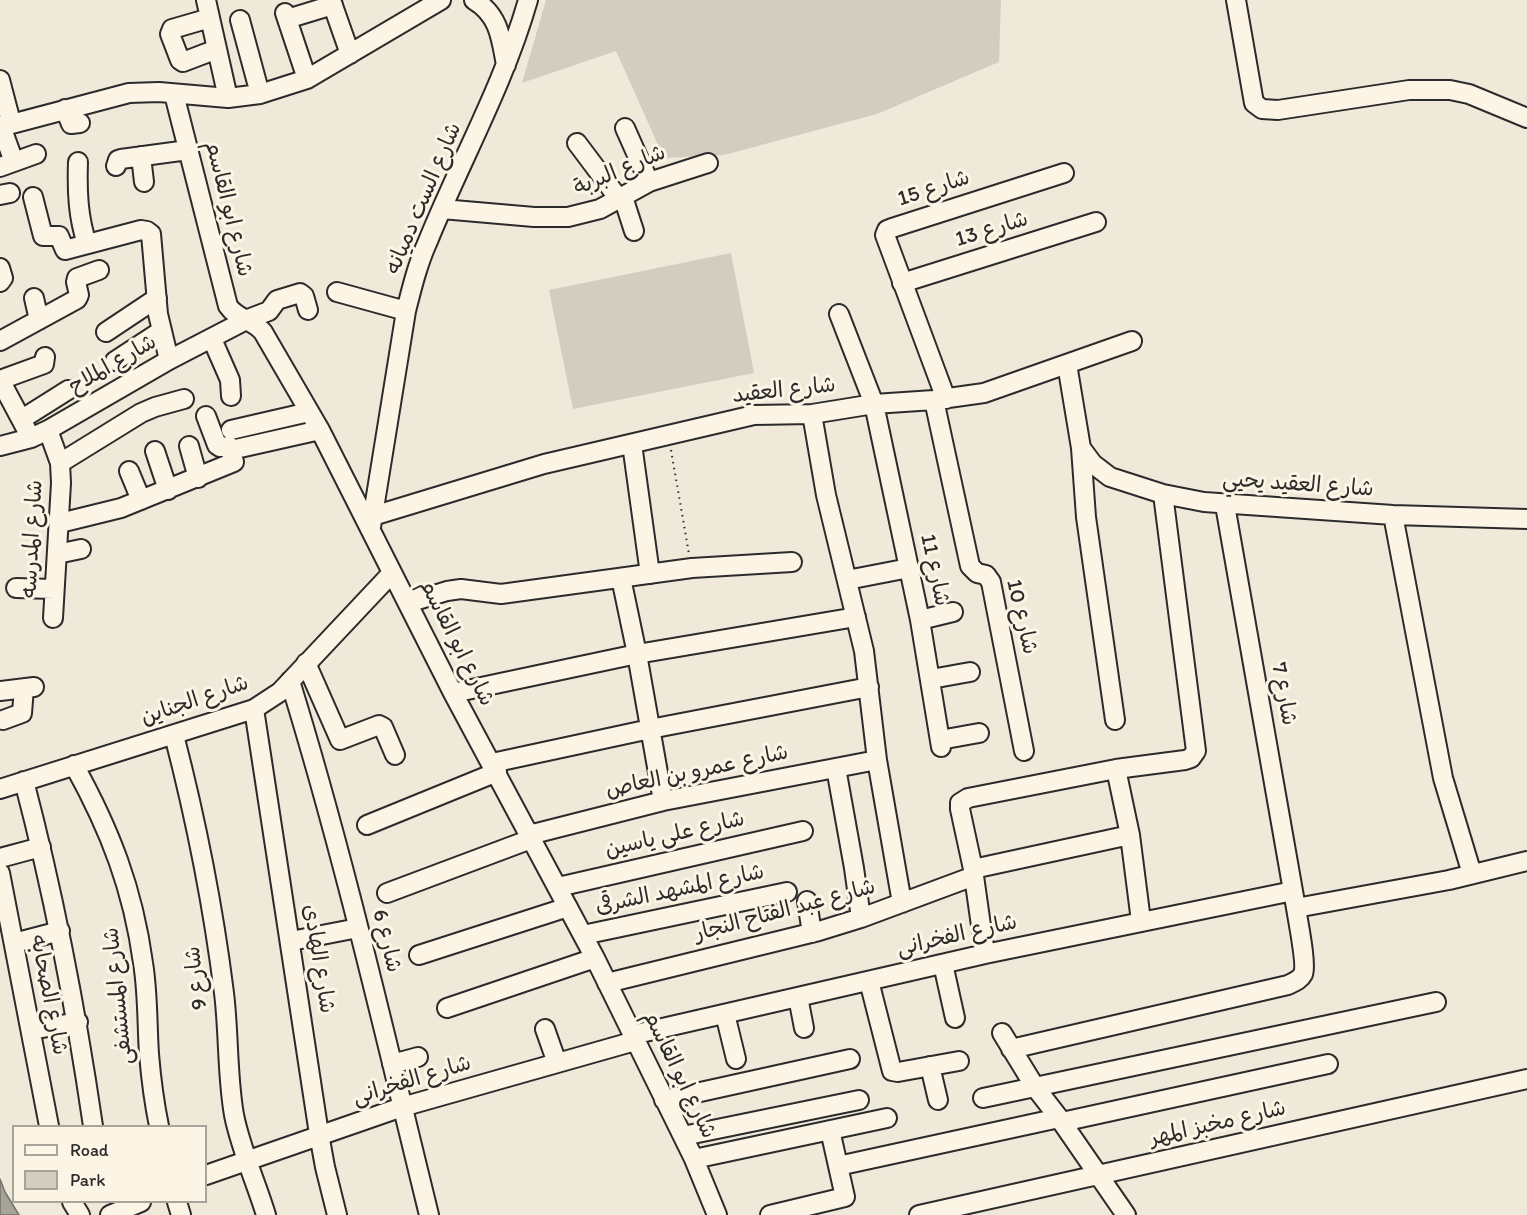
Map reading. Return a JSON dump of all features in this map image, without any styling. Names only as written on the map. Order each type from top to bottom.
[{"type":"street","points":[[4,125],[129,93],[159,92],[228,98],[260,94],[307,79],[441,0]]},
{"type":"street","points":[[474,0],[492,14],[498,25],[506,69]]},
{"type":"street","name":"شارع الست دميانه","points":[[372,523],[406,311],[427,242],[506,69],[528,0]]},
{"type":"street","points":[[1236,0],[1254,103],[1262,109],[1278,110],[1408,90],[1450,90],[1468,94],[1527,118]]},
{"type":"street","points":[[307,79],[286,16],[332,2],[350,54]]},
{"type":"street","points":[[217,49],[183,62],[180,60],[170,34],[172,29],[208,9],[217,49],[228,98]]},
{"type":"street","points":[[240,20],[260,94]]},
{"type":"street","points":[[0,80],[7,165],[36,154]]},
{"type":"street","name":"شارع ابو القاسم","points":[[174,94],[228,306],[233,313],[248,320],[264,332],[372,523],[392,573],[453,693],[607,982],[683,1136],[717,1215]]},
{"type":"street","points":[[65,109],[71,124],[80,123]]},
{"type":"street","points":[[625,128],[649,182]]},
{"type":"street","points":[[578,143],[621,198],[634,231]]},
{"type":"street","points":[[116,166],[118,160],[188,150]]},
{"type":"street","points":[[141,156],[144,182]]},
{"type":"street","points":[[78,162],[86,200],[79,216],[87,244]]},
{"type":"street","name":"شارع البربة","points":[[442,209],[551,219],[585,214],[649,182],[708,163]]},
{"type":"street","name":"شارع 15","points":[[940,399],[886,240],[887,230],[1064,173]]},
{"type":"street","points":[[33,197],[43,236],[59,236],[65,250],[141,230],[151,234],[161,331],[169,360]]},
{"type":"street","name":"شارع 13","points":[[902,283],[1096,222]]},
{"type":"street","points":[[0,268],[3,278],[0,282]]},
{"type":"street","points":[[0,341],[77,299],[79,295],[77,278],[99,270]]},
{"type":"street","points":[[337,292],[406,311]]},
{"type":"street","name":"شارع الملاح","points":[[0,446],[31,438],[48,430],[169,360],[269,311],[277,300],[300,293],[304,296],[308,310]]},
{"type":"street","points":[[34,298],[39,320]]},
{"type":"street","points":[[105,332],[157,298]]},
{"type":"street","name":"شارع 11","points":[[839,314],[874,404],[920,620],[941,743],[979,732]]},
{"type":"street","points":[[115,361],[161,331]]},
{"type":"street","points":[[212,339],[230,380],[231,396]]},
{"type":"street","name":"شارع العقيد","points":[[372,523],[544,464],[763,414],[812,414],[874,404],[968,396],[999,388],[1132,341]]},
{"type":"street","points":[[31,438],[13,414],[0,380],[44,364],[45,357]]},
{"type":"street","points":[[1067,364],[1082,448],[1086,517],[1115,720]]},
{"type":"street","points":[[13,414],[68,390]]},
{"type":"street","points":[[60,464],[141,413],[162,404],[184,399]]},
{"type":"street","name":"شارع 10","points":[[940,399],[970,566],[977,573],[986,574],[991,582],[1024,751]]},
{"type":"street","points":[[231,430],[309,412]]},
{"type":"street","points":[[812,414],[826,495],[856,617],[869,687],[877,760],[902,903]]},
{"type":"street","points":[[60,524],[158,498],[198,477],[234,462],[229,445],[220,447],[217,445],[206,416]]},
{"type":"street","name":"شارع المدرسه","points":[[48,430],[60,464],[62,483],[53,618]]},
{"type":"street","points":[[231,450],[320,430]]},
{"type":"street","points":[[632,444],[650,574]]},
{"type":"street","points":[[189,446],[198,477]]},
{"type":"street","name":"شارع العقيد يحيي","points":[[1082,448],[1094,464],[1110,477],[1163,494],[1225,505],[1393,515],[1527,519]]},
{"type":"street","points":[[155,452],[158,498]]},
{"type":"street","points":[[129,471],[158,498]]},
{"type":"street","points":[[985,954],[974,873],[960,803],[968,798],[1116,769],[1188,759],[1194,755],[1196,747],[1163,494]]},
{"type":"street","name":"شارع 7","points":[[1035,1087],[1007,1041],[1276,988],[1296,981],[1303,973],[1304,963],[1295,900],[1225,505]]},
{"type":"street","points":[[1393,515],[1443,778],[1472,874]]},
{"type":"street","points":[[57,554],[81,549]]},
{"type":"street","points":[[408,603],[460,589],[501,594],[692,568],[792,562]]},
{"type":"street","points":[[847,580],[909,568]]},
{"type":"street","name":"شارع الجناين","points":[[0,789],[254,710],[280,692],[392,573]]},
{"type":"street","points":[[621,578],[663,801]]},
{"type":"street","points":[[16,588],[54,589]]},
{"type":"street","points":[[920,620],[953,612]]},
{"type":"street","points":[[453,693],[637,654],[856,617]]},
{"type":"street","points":[[306,663],[340,740],[380,725],[395,755]]},
{"type":"street","points":[[931,679],[970,672]]},
{"type":"street","name":"شارع 6","points":[[290,681],[316,762],[429,1215]]},
{"type":"street","points":[[0,691],[29,687],[22,713],[3,720]]},
{"type":"street","points":[[367,825],[494,768],[650,729],[869,687]]},
{"type":"street","name":"شارع الهادى","points":[[254,710],[319,1134],[338,1215]]},
{"type":"street","name":"شارع 9","points":[[174,735],[205,868],[225,1004],[235,1117],[266,1215]]},
{"type":"street","name":"شارع عمرو بن العاص","points":[[387,893],[530,837],[663,801],[877,760]]},
{"type":"street","name":"شارع المستشفى","points":[[74,765],[96,804],[113,843],[127,882],[137,923],[144,965],[151,1076],[159,1125]]},
{"type":"street","points":[[836,768],[861,918]]},
{"type":"street","points":[[1116,769],[1130,836],[1141,921]]},
{"type":"street","points":[[24,781],[60,931],[78,1022],[93,1125]]},
{"type":"street","name":"شارع على ياسين","points":[[558,887],[803,831]]},
{"type":"street","name":"شارع عبد الفتاح النجار","points":[[607,982],[812,933],[902,903],[974,873],[1130,836]]},
{"type":"street","points":[[0,858],[41,847]]},
{"type":"street","name":"شارع الفخرانى","points":[[207,1175],[402,1107],[557,1063],[633,1038],[726,1014],[985,954],[1141,921],[1449,880],[1527,861]]},
{"type":"street","name":"شارع الصحابه","points":[[0,873],[50,1125]]},
{"type":"street","name":"شارع المشهد الشرقى","points":[[583,935],[787,892]]},
{"type":"street","points":[[807,901],[812,933]]},
{"type":"street","points":[[419,954],[568,907]]},
{"type":"street","points":[[291,941],[358,928]]},
{"type":"street","points":[[14,943],[60,931]]},
{"type":"street","points":[[447,1008],[595,958]]},
{"type":"street","points":[[943,964],[955,1018]]},
{"type":"street","points":[[869,981],[892,1071],[898,1072],[958,1061]]},
{"type":"street","points":[[798,997],[804,1028]]},
{"type":"street","points":[[983,1098],[1436,1002]]},
{"type":"street","points":[[726,1014],[736,1059]]},
{"type":"street","points":[[31,1030],[78,1022]]},
{"type":"street","points":[[545,1029],[557,1063]]},
{"type":"street","points":[[392,1064],[418,1056]]},
{"type":"street","points":[[664,1100],[850,1059]]},
{"type":"street","points":[[838,1166],[1328,1064]]},
{"type":"street","points":[[930,1066],[938,1100]]},
{"type":"street","name":"شارع مخبز المهر","points":[[919,1215],[1527,1079]]},
{"type":"street","points":[[1035,1087],[1061,1120],[1126,1215]]},
{"type":"street","points":[[683,1136],[859,1100]]},
{"type":"street","points":[[694,1160],[887,1118]]},
{"type":"street","points":[[770,1215],[845,1196],[830,1130]]},
{"type":"street","points":[[110,1215],[139,1203]]},
{"type":"path","points":[[668,436],[692,568]]},
{"type":"green space","points":[[546,0],[1001,0],[999,62],[877,114],[724,155],[664,158],[616,51],[522,83]]},
{"type":"green space","points":[[731,253],[754,373],[573,409],[549,290]]},
{"type":"shaded area","points":[[0,1179],[5,1192],[19,1215],[0,1215]]}]
